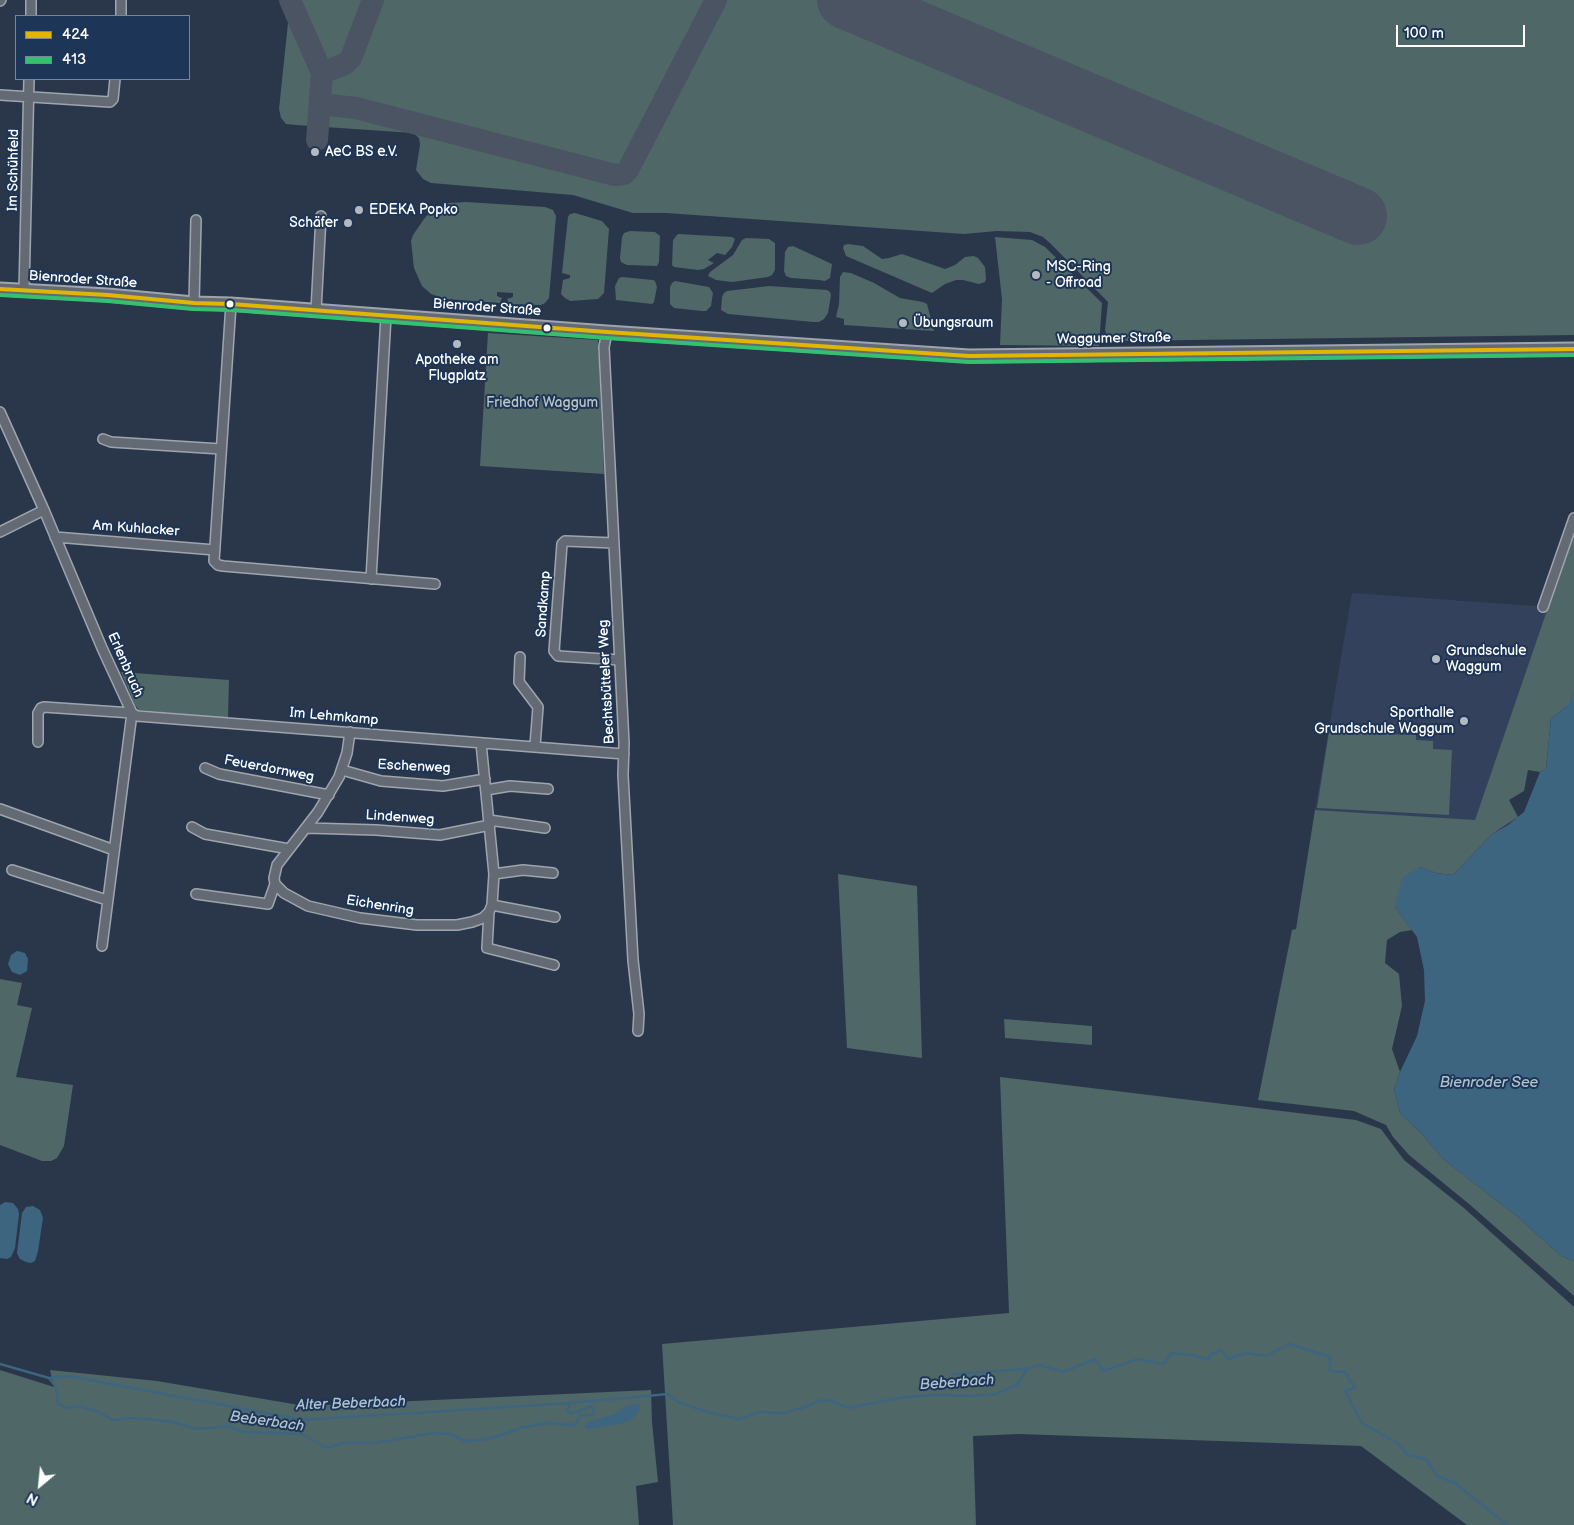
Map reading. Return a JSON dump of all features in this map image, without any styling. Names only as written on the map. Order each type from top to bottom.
[{"type":"street","points":[[31,0],[31,15]]},
{"type":"street","points":[[120,15],[122,0]]},
{"type":"street","name":"Im Schühfeld","points":[[24,291],[29,80]]},
{"type":"street","points":[[0,95],[110,102],[113,100],[115,80]]},
{"type":"street","points":[[316,311],[321,216]]},
{"type":"street","points":[[194,303],[196,220]]},
{"type":"street","name":"Bienroder Straße","points":[[0,289],[108,295],[194,303],[231,304],[655,335]]},
{"type":"street","points":[[231,304],[214,561],[218,565],[223,566],[435,584]]},
{"type":"street","points":[[371,579],[386,316]]},
{"type":"street","name":"Bechtsbütteler Weg","points":[[607,332],[604,347],[620,660],[624,754],[623,775],[633,960],[639,1014],[638,1031]]},
{"type":"street","name":"Waggumer Straße","points":[[655,335],[969,356],[1574,349]]},
{"type":"street","name":"Erlenbruch","points":[[0,412],[132,713],[102,946]]},
{"type":"street","points":[[103,439],[111,442],[221,449]]},
{"type":"street","points":[[0,532],[44,510]]},
{"type":"street","points":[[1543,607],[1574,518]]},
{"type":"street","name":"Am Kuhlacker","points":[[55,537],[215,550]]},
{"type":"street","name":"Sandkamp","points":[[614,544],[565,542],[562,544],[554,651],[558,656],[620,660]]},
{"type":"street","points":[[520,657],[518,682],[538,707],[535,746]]},
{"type":"street","name":"Im Lehmkamp","points":[[38,742],[38,714],[40,708],[44,707],[624,754]]},
{"type":"street","points":[[196,894],[268,904],[275,884],[274,878],[278,865],[307,828],[329,795],[342,770],[350,732]]},
{"type":"street","points":[[481,743],[494,874],[487,948],[554,965]]},
{"type":"street","name":"Feuerdornweg","points":[[205,768],[219,774],[329,795]]},
{"type":"street","name":"Eschenweg","points":[[342,770],[381,781],[443,786],[485,779]]},
{"type":"street","points":[[486,790],[510,786],[548,789]]},
{"type":"street","points":[[0,809],[114,850]]},
{"type":"street","name":"Lindenweg","points":[[307,828],[376,830],[440,835],[490,823],[545,828]]},
{"type":"street","points":[[192,827],[205,834],[289,849]]},
{"type":"street","points":[[12,870],[107,900]]},
{"type":"street","points":[[494,874],[523,870],[553,873]]},
{"type":"street","name":"Eichenring","points":[[275,884],[284,893],[308,906],[383,922],[417,925],[457,925],[478,920],[491,908]]},
{"type":"street","points":[[491,908],[555,917]]},
{"type":"shaded area","name":"Grundschule Waggum","points":[[1352,593],[1549,607],[1515,710],[1475,821],[1315,810]]},
{"type":"green space","points":[[288,0],[1574,0],[1574,335],[1115,341],[1110,340],[1105,330],[1108,302],[1050,243],[1043,237],[1030,232],[997,231],[964,234],[666,213],[633,213],[573,195],[431,183],[423,179],[416,170],[420,145],[419,138],[413,133],[286,124],[281,118],[279,109],[288,23]]},
{"type":"green space","points":[[466,202],[545,207],[553,210],[556,216],[549,298],[545,303],[541,305],[509,304],[507,299],[513,297],[513,293],[497,292],[497,296],[502,298],[500,303],[446,299],[431,294],[422,286],[414,268],[411,241],[413,235],[430,212],[438,207],[448,203]]},
{"type":"green space","points":[[575,213],[602,221],[609,229],[604,293],[598,299],[570,301],[561,294],[563,280],[570,278],[570,275],[562,273],[568,217],[570,214]]},
{"type":"green space","points":[[630,231],[655,232],[660,236],[659,262],[657,266],[627,265],[621,262],[622,237],[624,233]]},
{"type":"green space","points":[[678,234],[732,237],[735,239],[732,247],[725,255],[717,253],[708,260],[714,263],[698,270],[674,267],[672,265],[673,240]]},
{"type":"green space","name":"MSC-Ring - Offroad","points":[[995,237],[1032,240],[1045,247],[1102,303],[1099,346],[1000,345],[1002,299]]},
{"type":"green space","points":[[746,238],[769,239],[775,243],[775,270],[772,275],[732,282],[716,280],[708,276],[710,272],[733,255],[742,240]]},
{"type":"green space","points":[[844,245],[863,246],[882,259],[902,254],[945,269],[955,265],[965,257],[974,256],[985,267],[986,279],[985,282],[979,284],[956,280],[945,284],[932,293],[846,256],[843,248]]},
{"type":"green space","points":[[793,246],[832,264],[830,278],[825,281],[786,276],[784,271],[785,252],[788,247]]},
{"type":"green space","points":[[843,272],[851,273],[874,283],[900,298],[927,304],[934,331],[844,325],[844,319],[836,317],[839,304],[840,277]]},
{"type":"green space","points":[[619,278],[655,281],[657,287],[654,302],[652,304],[616,300],[615,286]]},
{"type":"green space","points":[[675,281],[709,287],[713,293],[711,306],[706,311],[674,308],[670,304],[670,287]]},
{"type":"green space","points":[[769,286],[827,290],[831,295],[828,313],[819,322],[813,322],[728,314],[721,310],[722,297],[727,291]]},
{"type":"green space","name":"Friedhof Waggum","points":[[488,333],[598,340],[604,474],[480,466]]},
{"type":"green space","points":[[1574,532],[1574,692],[1569,705],[1551,718],[1546,769],[1540,772],[1528,770],[1524,791],[1509,800],[1518,817],[1492,834],[1453,875],[1436,873],[1420,867],[1395,907],[1412,930],[1400,932],[1387,940],[1385,963],[1399,974],[1402,1006],[1392,1049],[1400,1072],[1394,1090],[1400,1113],[1422,1134],[1443,1159],[1518,1217],[1561,1256],[1574,1261],[1574,1296],[1469,1204],[1409,1155],[1393,1137],[1386,1125],[1354,1111],[1258,1100],[1292,930],[1296,929],[1315,810],[1475,820]]},
{"type":"green space","points":[[121,672],[229,680],[228,718],[139,710]]},
{"type":"green space","points":[[1329,732],[1416,735],[1416,740],[1433,741],[1433,749],[1452,750],[1449,815],[1317,808]]},
{"type":"green space","points":[[838,874],[917,886],[922,1058],[847,1048]]},
{"type":"green space","points":[[0,979],[22,983],[17,1005],[32,1008],[16,1077],[73,1085],[64,1146],[57,1158],[51,1161],[42,1161],[0,1145]]},
{"type":"green space","points":[[1004,1019],[1092,1026],[1092,1045],[1005,1038]]},
{"type":"green space","points":[[1000,1077],[1356,1120],[1381,1129],[1404,1160],[1464,1208],[1574,1307],[1574,1525],[1467,1525],[1361,1446],[1019,1434],[973,1436],[976,1525],[673,1525],[662,1344],[1009,1313]]},
{"type":"green space","points":[[0,1370],[54,1387],[50,1370],[157,1381],[305,1406],[651,1390],[658,1482],[636,1486],[639,1525],[0,1525]]},
{"type":"water","name":"Bienroder See","points":[[1574,690],[1574,1261],[1561,1256],[1518,1217],[1443,1159],[1422,1134],[1400,1113],[1394,1090],[1400,1072],[1417,1036],[1425,1001],[1424,970],[1417,937],[1395,907],[1402,878],[1420,867],[1436,873],[1453,875],[1492,834],[1508,825],[1524,812],[1540,772],[1546,769],[1551,718],[1569,705]]},
{"type":"water","points":[[17,951],[25,953],[28,959],[27,971],[20,975],[12,972],[8,964],[11,955]]},
{"type":"water","points":[[5,1202],[13,1203],[18,1209],[19,1214],[15,1248],[11,1257],[7,1259],[0,1258],[0,1205]]},
{"type":"water","points":[[33,1206],[40,1210],[43,1218],[38,1251],[35,1261],[31,1263],[20,1259],[17,1253],[22,1213],[26,1207]]},
{"type":"water","points":[[639,1404],[640,1409],[627,1422],[598,1428],[587,1429],[584,1427],[587,1422],[615,1414],[630,1405]]},
{"type":"waterway","name":"Beberbach","points":[[49,1378],[68,1376],[303,1420],[571,1403],[668,1394],[678,1402],[707,1412],[739,1419],[761,1412],[783,1413],[818,1401],[829,1400],[848,1408],[904,1397],[996,1394],[1018,1384],[1027,1369],[1039,1365],[1063,1372],[1095,1359],[1103,1371],[1138,1359],[1164,1364],[1171,1353],[1193,1355],[1210,1360],[1210,1355],[1221,1350],[1228,1359],[1245,1353],[1266,1356],[1289,1344],[1330,1357],[1330,1371],[1345,1372],[1355,1388],[1345,1391],[1362,1423],[1397,1443],[1408,1455],[1426,1459],[1437,1476],[1455,1483],[1507,1525]]},
{"type":"waterway","name":"Beberbach","points":[[0,1364],[49,1378],[56,1387],[58,1404],[66,1408],[78,1406],[99,1412],[113,1420],[130,1418],[169,1421],[197,1429],[228,1426],[244,1432],[302,1434],[327,1448],[343,1443],[376,1443],[433,1433],[450,1434],[465,1441],[480,1440],[521,1428],[547,1423],[573,1425],[576,1424],[580,1415],[592,1415],[594,1412],[591,1406],[570,1413],[567,1411],[570,1404]]},
{"type":"waterway","points":[[953,1374],[1026,1369]]},
{"type":"taxiway","points":[[290,0],[322,73],[317,140]]},
{"type":"taxiway","points":[[322,73],[345,64],[351,58],[373,0]]},
{"type":"taxiway","points":[[320,104],[356,108],[615,175],[624,174],[628,170],[716,0]]},
{"type":"runway","points":[[846,0],[1358,216]]},
{"type":"transit line","name":"424","points":[[0,289],[969,356],[1574,349]]},
{"type":"transit line","name":"413","points":[[0,295],[969,362],[1574,355]]},
{"type":"place","name":"AeC BS e.V.","points":[[315,152]]},
{"type":"place","name":"EDEKA Popko","points":[[359,210]]},
{"type":"place","name":"Schäfer","points":[[348,223]]},
{"type":"place","name":"MSC-Ring - Offroad","points":[[1036,275]]},
{"type":"place","name":"Übungsraum","points":[[903,323]]},
{"type":"place","name":"Apotheke am Flugplatz","points":[[457,344]]},
{"type":"place","name":"Grundschule Waggum","points":[[1436,659]]},
{"type":"place","name":"Sporthalle Grundschule Waggum","points":[[1464,721]]},
{"type":"water label","name":"Alter Beberbach","points":[[351,1404]]}]
